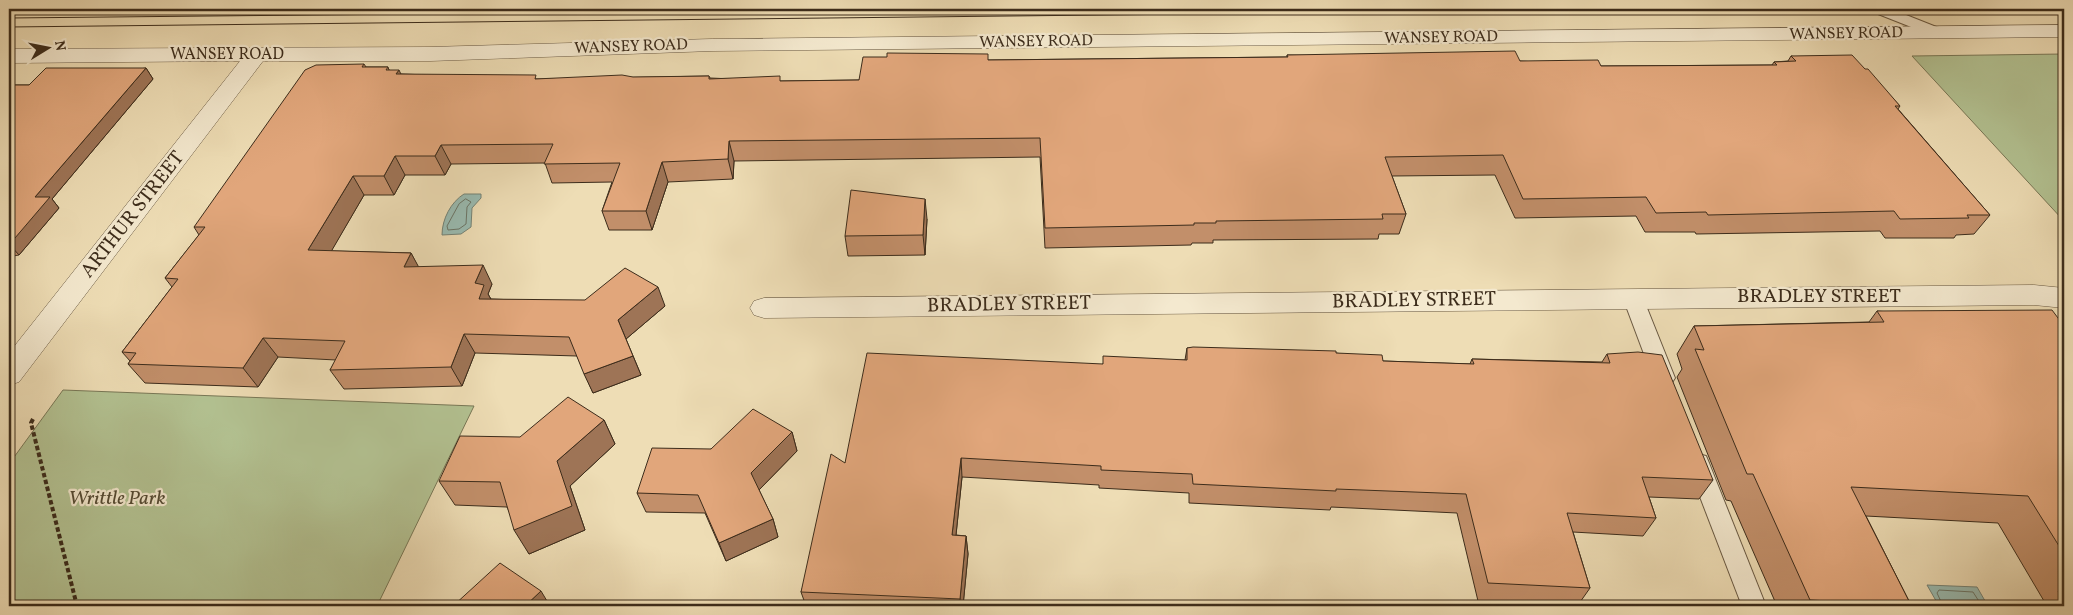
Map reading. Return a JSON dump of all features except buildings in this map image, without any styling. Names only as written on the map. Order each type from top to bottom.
[{"type":"street","name":"WANSEY ROAD","points":[[9,56],[430,54],[712,45],[2064,31]]},
{"type":"street","name":"ARTHUR STREET","points":[[9,374],[256,56]]},
{"type":"street","name":"BRADLEY STREET","points":[[764,308],[1633,298],[2034,295],[2064,298]]},
{"type":"lane","points":[[1878,9],[1939,33]]},
{"type":"lane","points":[[1633,298],[1671,396]]},
{"type":"lane","points":[[1689,441],[1754,606]]},
{"type":"path","points":[[33,419],[30,423],[77,606]]},
{"type":"green space","points":[[9,9],[345,9],[9,12]]},
{"type":"green space","points":[[2064,54],[2064,202],[2063,220],[1912,56]]},
{"type":"green space","name":"Writtle Park","points":[[63,390],[474,406],[377,606],[9,606],[9,464]]},
{"type":"water","points":[[464,194],[481,194],[481,198],[472,208],[471,227],[461,234],[442,235],[442,229],[448,212],[459,197]]},
{"type":"water","points":[[1927,585],[1977,587],[1988,606],[1939,606]]},
{"type":"tram line","points":[[9,18],[916,9]]},
{"type":"tram line","points":[[9,27],[1647,9]]}]
